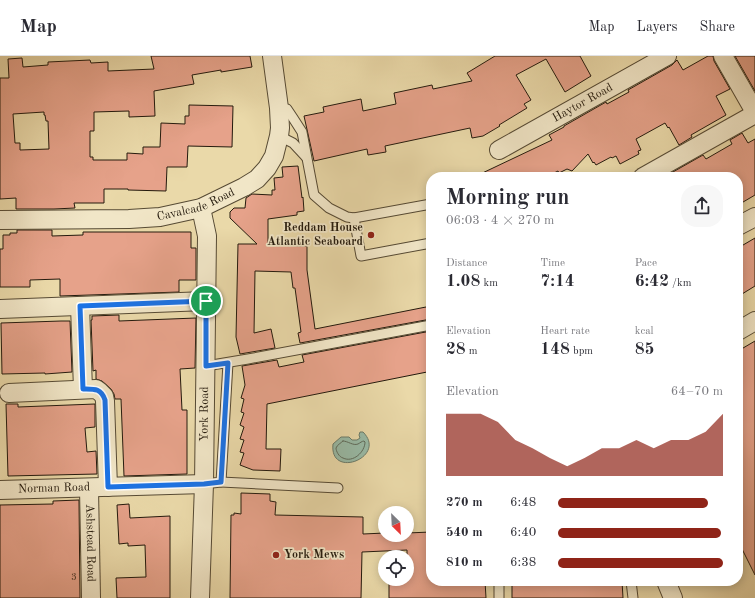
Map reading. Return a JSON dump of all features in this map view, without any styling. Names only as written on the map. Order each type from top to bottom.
[{"type":"street","name":"Cavalcade Road","points":[[0,220],[135,219],[160,216],[201,208],[244,187],[257,179],[267,168],[274,156],[279,136],[279,108],[272,56]]},
{"type":"street","name":"Haytor Road","points":[[499,150],[667,56]]},
{"type":"street","points":[[652,172],[755,113],[723,56]]},
{"type":"street","name":"York Road","points":[[200,598],[213,483],[206,366],[207,236],[201,208]]},
{"type":"street","points":[[743,223],[755,217]]},
{"type":"street","points":[[0,309],[206,301]]},
{"type":"street","points":[[80,306],[92,390]]},
{"type":"street","points":[[743,328],[755,322]]},
{"type":"street","points":[[9,393],[92,390],[104,396],[108,487]]},
{"type":"street","name":"Norman Road","points":[[0,490],[213,483]]},
{"type":"street","name":"Ashstead Road","points":[[88,488],[91,598]]},
{"type":"street","points":[[668,586],[673,598]]},
{"type":"lane","points":[[279,108],[287,109],[302,132],[314,195],[328,208],[347,217],[354,218],[426,205]]},
{"type":"lane","points":[[279,136],[293,143],[306,157]]},
{"type":"lane","points":[[354,218],[361,256],[426,244]]},
{"type":"lane","points":[[206,366],[426,326]]},
{"type":"lane","points":[[228,363],[213,483],[338,488]]},
{"type":"lane","points":[[499,586],[500,598]]},
{"type":"lane","points":[[632,586],[633,598]]},
{"type":"water","points":[[360,432],[363,432],[369,441],[368,449],[363,456],[356,461],[347,463],[340,461],[334,455],[333,444],[341,437],[349,437],[352,440],[357,440],[360,438]]},
{"type":"building","points":[[151,56],[250,56],[252,67],[192,75],[194,84],[154,91],[155,116],[129,117],[129,111],[94,112],[94,131],[90,131],[90,157],[93,157],[93,160],[127,160],[127,153],[143,154],[143,147],[160,147],[161,123],[185,124],[185,116],[189,116],[189,105],[233,106],[232,147],[188,146],[187,167],[167,167],[166,191],[104,189],[104,203],[74,203],[75,208],[16,209],[16,198],[0,199],[0,78],[9,78],[8,59],[22,58],[23,67],[48,65],[48,62],[90,60],[91,63],[108,62],[108,71],[154,69]],"holes":[[[44,112],[46,121],[48,121],[49,149],[20,150],[20,143],[15,143],[13,114]]]},
{"type":"building","points":[[495,56],[580,56],[591,76],[565,92],[546,59],[516,75],[531,100],[524,104],[527,108],[483,136],[472,138],[470,128],[385,146],[386,152],[368,155],[367,149],[314,161],[304,116],[324,112],[323,107],[361,99],[363,111],[396,104],[394,93],[432,85],[433,89],[472,81],[467,73]]},
{"type":"building","points":[[708,56],[713,56],[714,61],[730,89],[716,96],[726,115],[691,135],[692,137],[679,145],[669,127],[668,128],[665,123],[636,139],[641,150],[638,151],[639,154],[620,164],[616,156],[596,165],[594,162],[593,163],[588,154],[572,171],[567,169],[561,172],[485,172],[552,140],[549,135],[606,102],[607,104],[629,92],[628,90],[672,65],[677,60],[683,70]]},
{"type":"building","points":[[735,56],[755,56],[755,91]]},
{"type":"building","points":[[742,133],[748,143],[755,139],[755,195],[743,202],[743,172],[673,172],[703,155],[706,159],[732,144],[730,140]]},
{"type":"building","points":[[298,166],[304,211],[297,212],[297,215],[268,219],[268,245],[307,246],[307,270],[315,329],[426,307],[426,320],[300,343],[298,333],[301,332],[295,288],[293,288],[291,272],[255,271],[254,333],[271,329],[275,348],[240,354],[236,337],[238,244],[257,244],[230,218],[230,212],[234,208],[245,208],[246,198],[252,194],[272,195],[272,190],[275,190],[274,178],[283,177],[282,167]]},
{"type":"building","points":[[17,230],[52,230],[52,236],[83,235],[83,232],[191,232],[191,248],[196,248],[196,280],[179,280],[179,292],[60,296],[60,279],[30,280],[30,287],[0,287],[0,249],[3,249],[3,235],[17,233]]},
{"type":"building","points":[[755,238],[755,286],[743,293],[743,245]]},
{"type":"building","points":[[119,315],[119,321],[196,318],[195,368],[180,369],[182,410],[187,410],[187,474],[124,476],[121,399],[115,399],[111,389],[102,381],[96,379],[96,370],[93,371],[91,320],[92,316]]},
{"type":"building","points":[[70,321],[72,372],[45,374],[2,374],[1,323]]},
{"type":"building","points":[[426,332],[426,372],[267,404],[266,449],[281,449],[280,471],[253,470],[240,465],[244,453],[240,452],[244,440],[240,439],[244,427],[240,425],[244,413],[241,412],[244,399],[241,398],[245,385],[242,366],[277,360],[279,367],[304,362],[302,355]]},
{"type":"building","points":[[755,341],[755,575],[743,551],[743,348]]},
{"type":"building","points":[[6,404],[18,404],[18,407],[95,404],[95,427],[85,428],[87,452],[96,451],[97,474],[8,476]]},
{"type":"building","points":[[241,493],[270,494],[270,501],[276,502],[275,515],[363,517],[363,534],[378,533],[378,542],[414,542],[414,533],[426,532],[426,586],[485,586],[486,598],[389,598],[389,586],[414,586],[414,550],[378,550],[378,551],[362,552],[361,598],[230,598],[231,515],[234,515],[234,513],[241,514]]},
{"type":"building","points":[[79,500],[80,598],[0,598],[0,505],[53,504],[53,501]]},
{"type":"building","points":[[129,504],[130,518],[170,516],[170,598],[117,598],[116,578],[146,577],[145,545],[128,546],[128,543],[119,544],[117,505]]},
{"type":"building","points":[[512,586],[622,586],[623,598],[512,598]]},
{"type":"place","name":"Reddam House Atlantic Seaboard","points":[[371,235]]},
{"type":"place","name":"York Mews","points":[[276,555]]},
{"type":"route","points":[[206,301],[206,366],[228,363],[221,482],[204,484],[108,487],[105,400],[104,396],[96,389],[83,389],[80,306],[206,301]]}]
